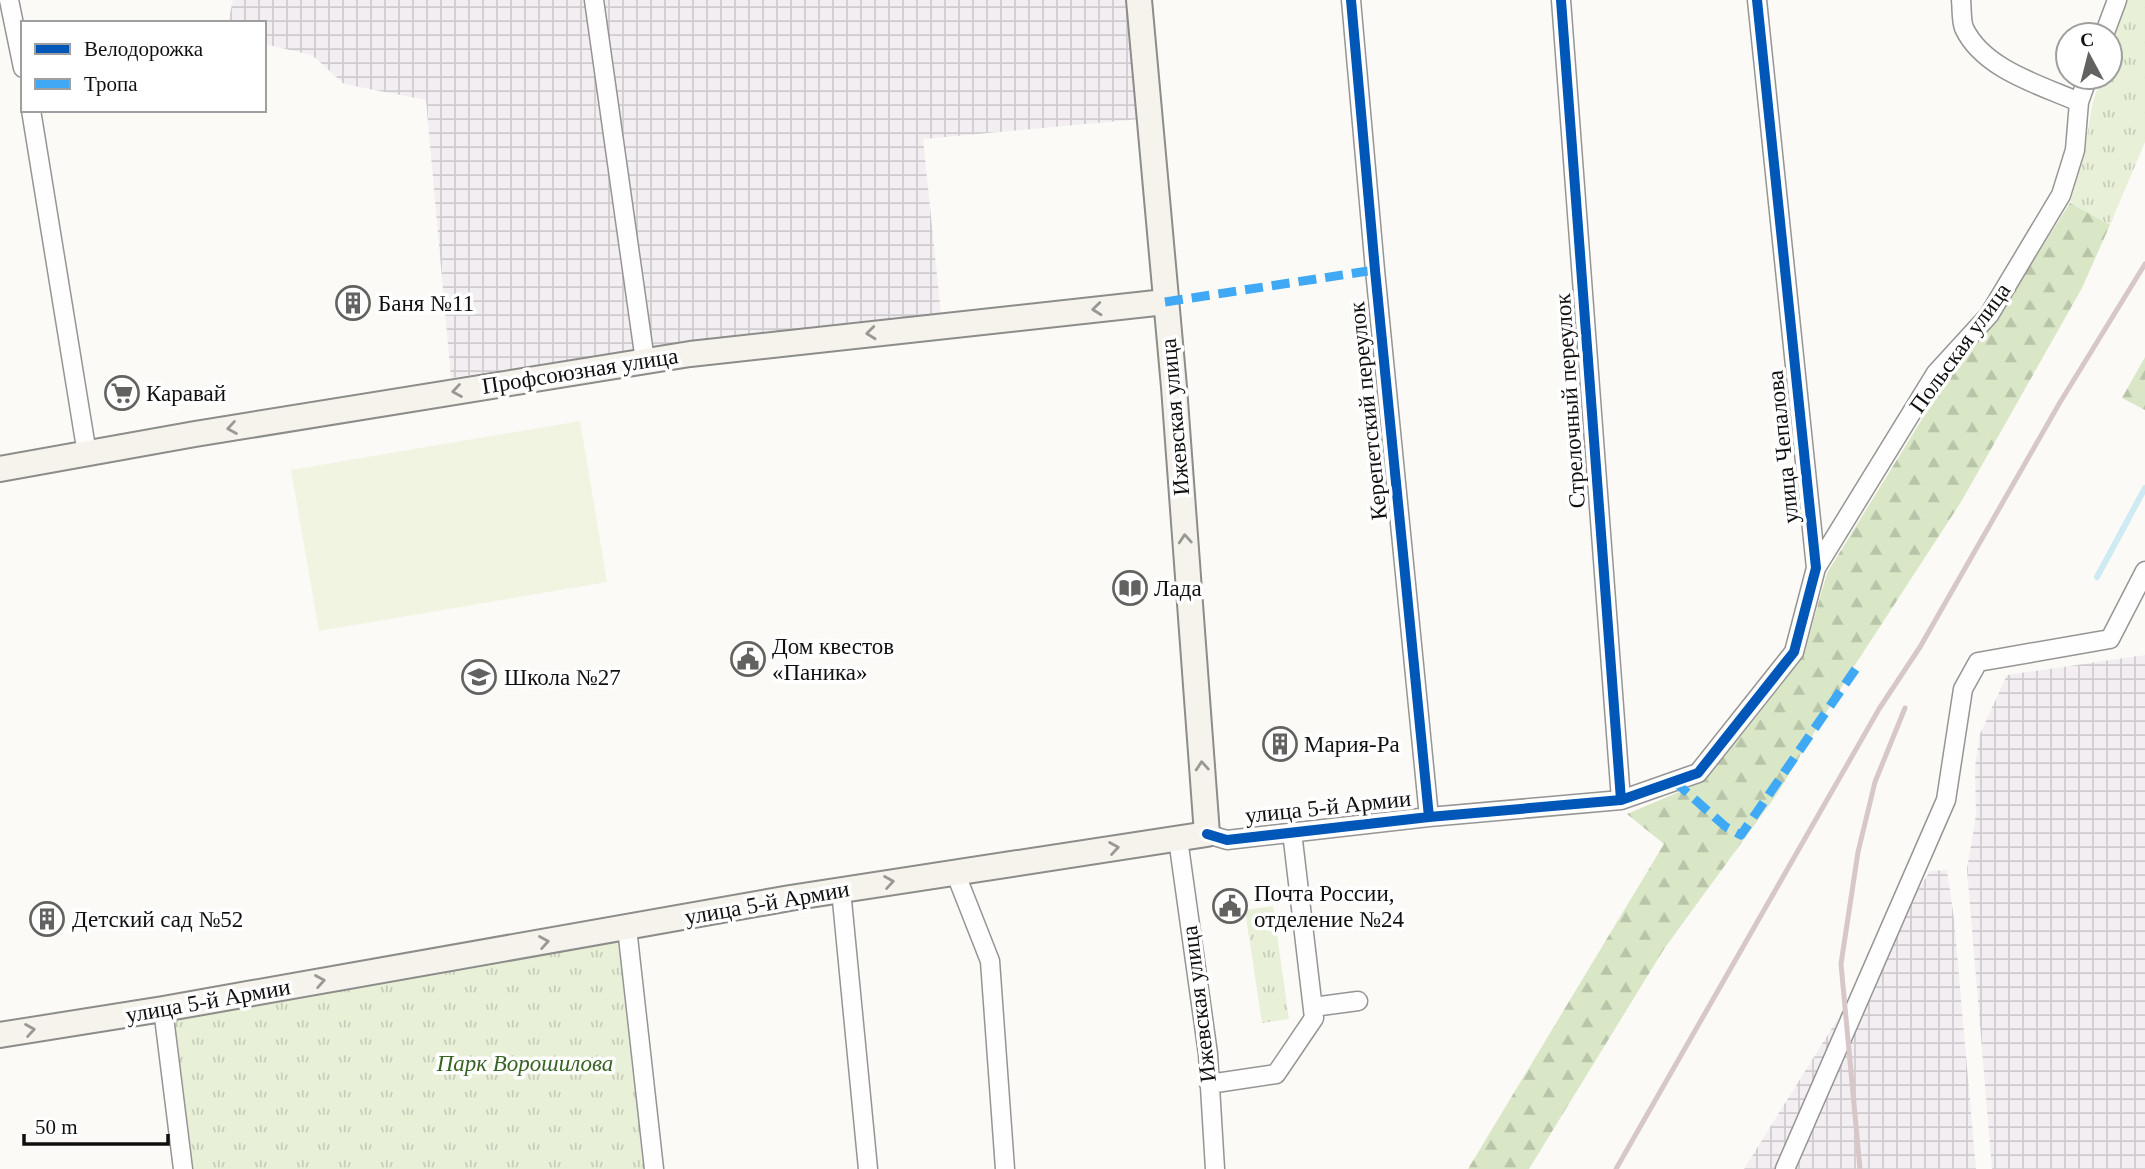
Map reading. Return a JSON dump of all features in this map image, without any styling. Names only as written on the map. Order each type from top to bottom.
[{"type":"main road","name":"Ижевская улица","points":[[1139,0],[1174,387],[1207,834]]},
{"type":"main road","name":"Профсоюзная улица","points":[[0,470],[195,434],[690,354],[1165,302]]},
{"type":"main road","name":"улица 5-й Армии","points":[[0,1035],[841,890],[1207,834]]},
{"type":"street","points":[[9,0],[21,58]]},
{"type":"street","points":[[594,0],[645,361]]},
{"type":"street","name":"Керепетский переулок","points":[[1351,0],[1429,817]]},
{"type":"street","name":"Стрелочный переулок","points":[[1561,0],[1620,800]]},
{"type":"street","name":"улица Чепалова","points":[[1620,800],[1698,773],[1794,652],[1816,568],[1757,0]]},
{"type":"street","points":[[1961,0],[1964,27],[1983,54],[2004,69],[2078,102]]},
{"type":"street","points":[[2109,21],[2117,0]]},
{"type":"street","name":"Польская улица","points":[[1816,568],[1936,373],[1989,315],[2061,195],[2076,150],[2078,102],[2082,91]]},
{"type":"street","points":[[31,112],[88,454]]},
{"type":"street","points":[[1785,1169],[1946,800],[1963,689],[1978,662],[2110,639],[2145,572]]},
{"type":"street","name":"улица 5-й Армии","points":[[1207,834],[1227,839],[1620,800]]},
{"type":"street","points":[[1209,1084],[1276,1073],[1314,1018],[1292,832]]},
{"type":"street","name":"Ижевская улица","points":[[1178,839],[1208,1054],[1215,1169]]},
{"type":"street","points":[[955,872],[990,961],[1004,1169]]},
{"type":"street","points":[[841,890],[868,1169]]},
{"type":"street","points":[[627,928],[654,1169]]},
{"type":"street","points":[[1312,1007],[1358,1001]]},
{"type":"street","points":[[163,1009],[183,1169]]},
{"type":"shaded area","points":[[233,0],[1129,0],[1140,119],[923,139],[941,314],[687,343],[451,378],[426,100],[344,84],[312,55],[266,44],[266,21],[228,21]]},
{"type":"shaded area","points":[[2145,655],[2145,1169],[1992,1169],[1967,869],[1976,815],[1975,767],[1980,734],[2007,675]]},
{"type":"shaded area","points":[[1947,870],[1954,919],[1976,1169],[1744,1169],[1930,871]]},
{"type":"green space","points":[[2127,0],[2145,0],[2145,142],[2110,225],[2070,203],[2085,150],[2096,91],[2124,91],[2124,21],[2120,21]]},
{"type":"green space","points":[[2070,203],[2110,225],[2082,288],[1961,502],[1855,665],[1777,794],[1664,949],[1529,1169],[1468,1169],[1664,844],[1627,814],[1700,783],[1803,657],[1827,573],[1945,382],[1997,318]]},
{"type":"green space","points":[[2145,357],[2145,410],[2122,398]]},
{"type":"green space","points":[[580,421],[607,582],[319,631],[291,470]]},
{"type":"green space","points":[[1273,906],[1289,1019],[1262,1023],[1245,910]]},
{"type":"green space","name":"Парк Ворошилова","points":[[620,939],[645,1169],[193,1169],[174,1018]]},
{"type":"waterway","points":[[2097,577],[2145,488]]},
{"type":"railway","points":[[1616,1169],[1879,709],[1920,647],[2059,404],[2145,264]]},
{"type":"railway","points":[[1860,1169],[1841,964],[1858,852],[1875,782],[1905,708]]},
{"type":"marked path","points":[[1165,302],[1375,270]]},
{"type":"marked path","points":[[1674,781],[1726,827],[1741,835],[1857,667]]},
{"type":"cycle path","points":[[1351,0],[1429,817]]},
{"type":"cycle path","points":[[1561,0],[1621,800]]},
{"type":"cycle path","points":[[1207,834],[1227,840],[1429,817],[1621,800],[1698,773],[1794,652],[1816,568],[1757,0]]},
{"type":"place","name":"Баня №11","points":[[353,303]]},
{"type":"place","name":"Каравай","points":[[122,393]]},
{"type":"place","name":"Лада","points":[[1130,588]]},
{"type":"place","name":"Дом квестов «Паника»","points":[[748,659]]},
{"type":"place","name":"Школа №27","points":[[479,677]]},
{"type":"place","name":"Мария-Ра","points":[[1280,744]]},
{"type":"place","name":"Почта России, отделение №24","points":[[1230,906]]},
{"type":"place","name":"Детский сад №52","points":[[47,919]]}]
